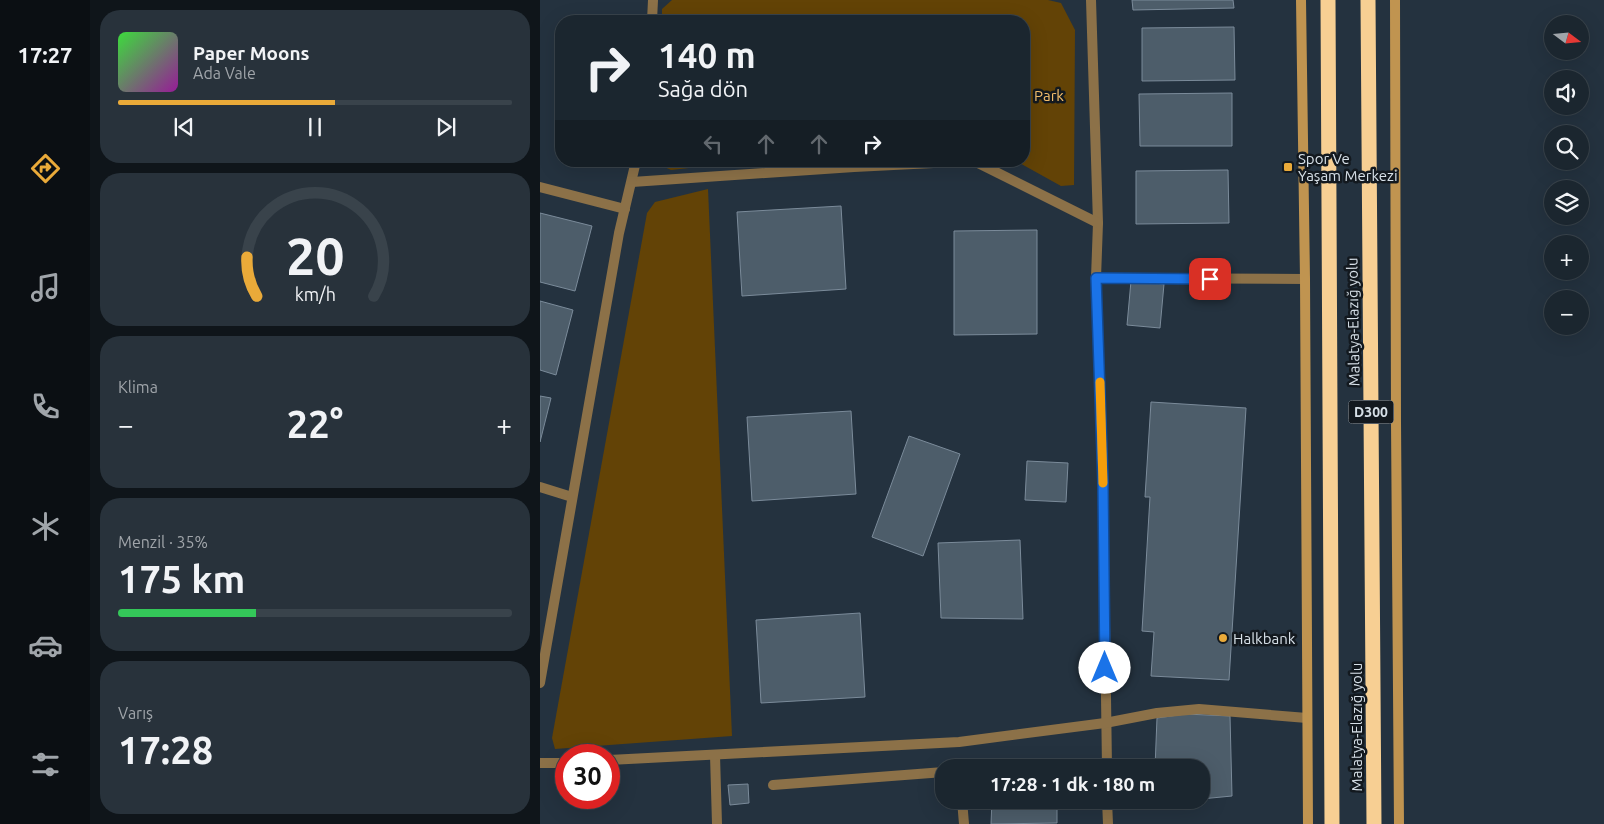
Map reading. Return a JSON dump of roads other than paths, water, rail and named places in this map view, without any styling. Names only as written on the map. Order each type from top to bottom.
[{"type":"highway","name":"Malatya-Elazığ yolu","points":[[1328,0],[1332,824]]},
{"type":"highway","name":"Malatya-Elazığ yolu","points":[[1368,0],[1374,824]]},
{"type":"street","points":[[652,15],[653,0]]},
{"type":"street","points":[[1091,0],[1098,224],[1096,278],[1103,483],[1106,759]]},
{"type":"street","points":[[1301,0],[1305,279],[1308,824]]},
{"type":"street","points":[[1395,0],[1399,824]]},
{"type":"street","points":[[540,683],[625,208],[635,167]]},
{"type":"street","points":[[632,182],[854,167]]},
{"type":"street","points":[[985,167],[1098,224]]},
{"type":"street","points":[[540,187],[625,208]]},
{"type":"street","points":[[1096,278],[1305,279]]},
{"type":"street","points":[[540,487],[572,497]]},
{"type":"street","points":[[620,759],[959,742],[1105,723],[1157,713],[1199,709],[1307,718]]},
{"type":"street","points":[[715,755],[718,824]]},
{"type":"street","points":[[540,763],[555,763]]},
{"type":"street","points":[[773,785],[935,773]]},
{"type":"street","points":[[963,809],[964,824]]},
{"type":"street","points":[[1108,809],[1108,824]]},
{"type":"place","name":"Spor Ve Yaşam Merkezi","points":[[1288,167]]},
{"type":"place","name":"Halkbank","points":[[1223,638]]},
{"type":"park label","name":"Park","points":[[1049,95]]}]
